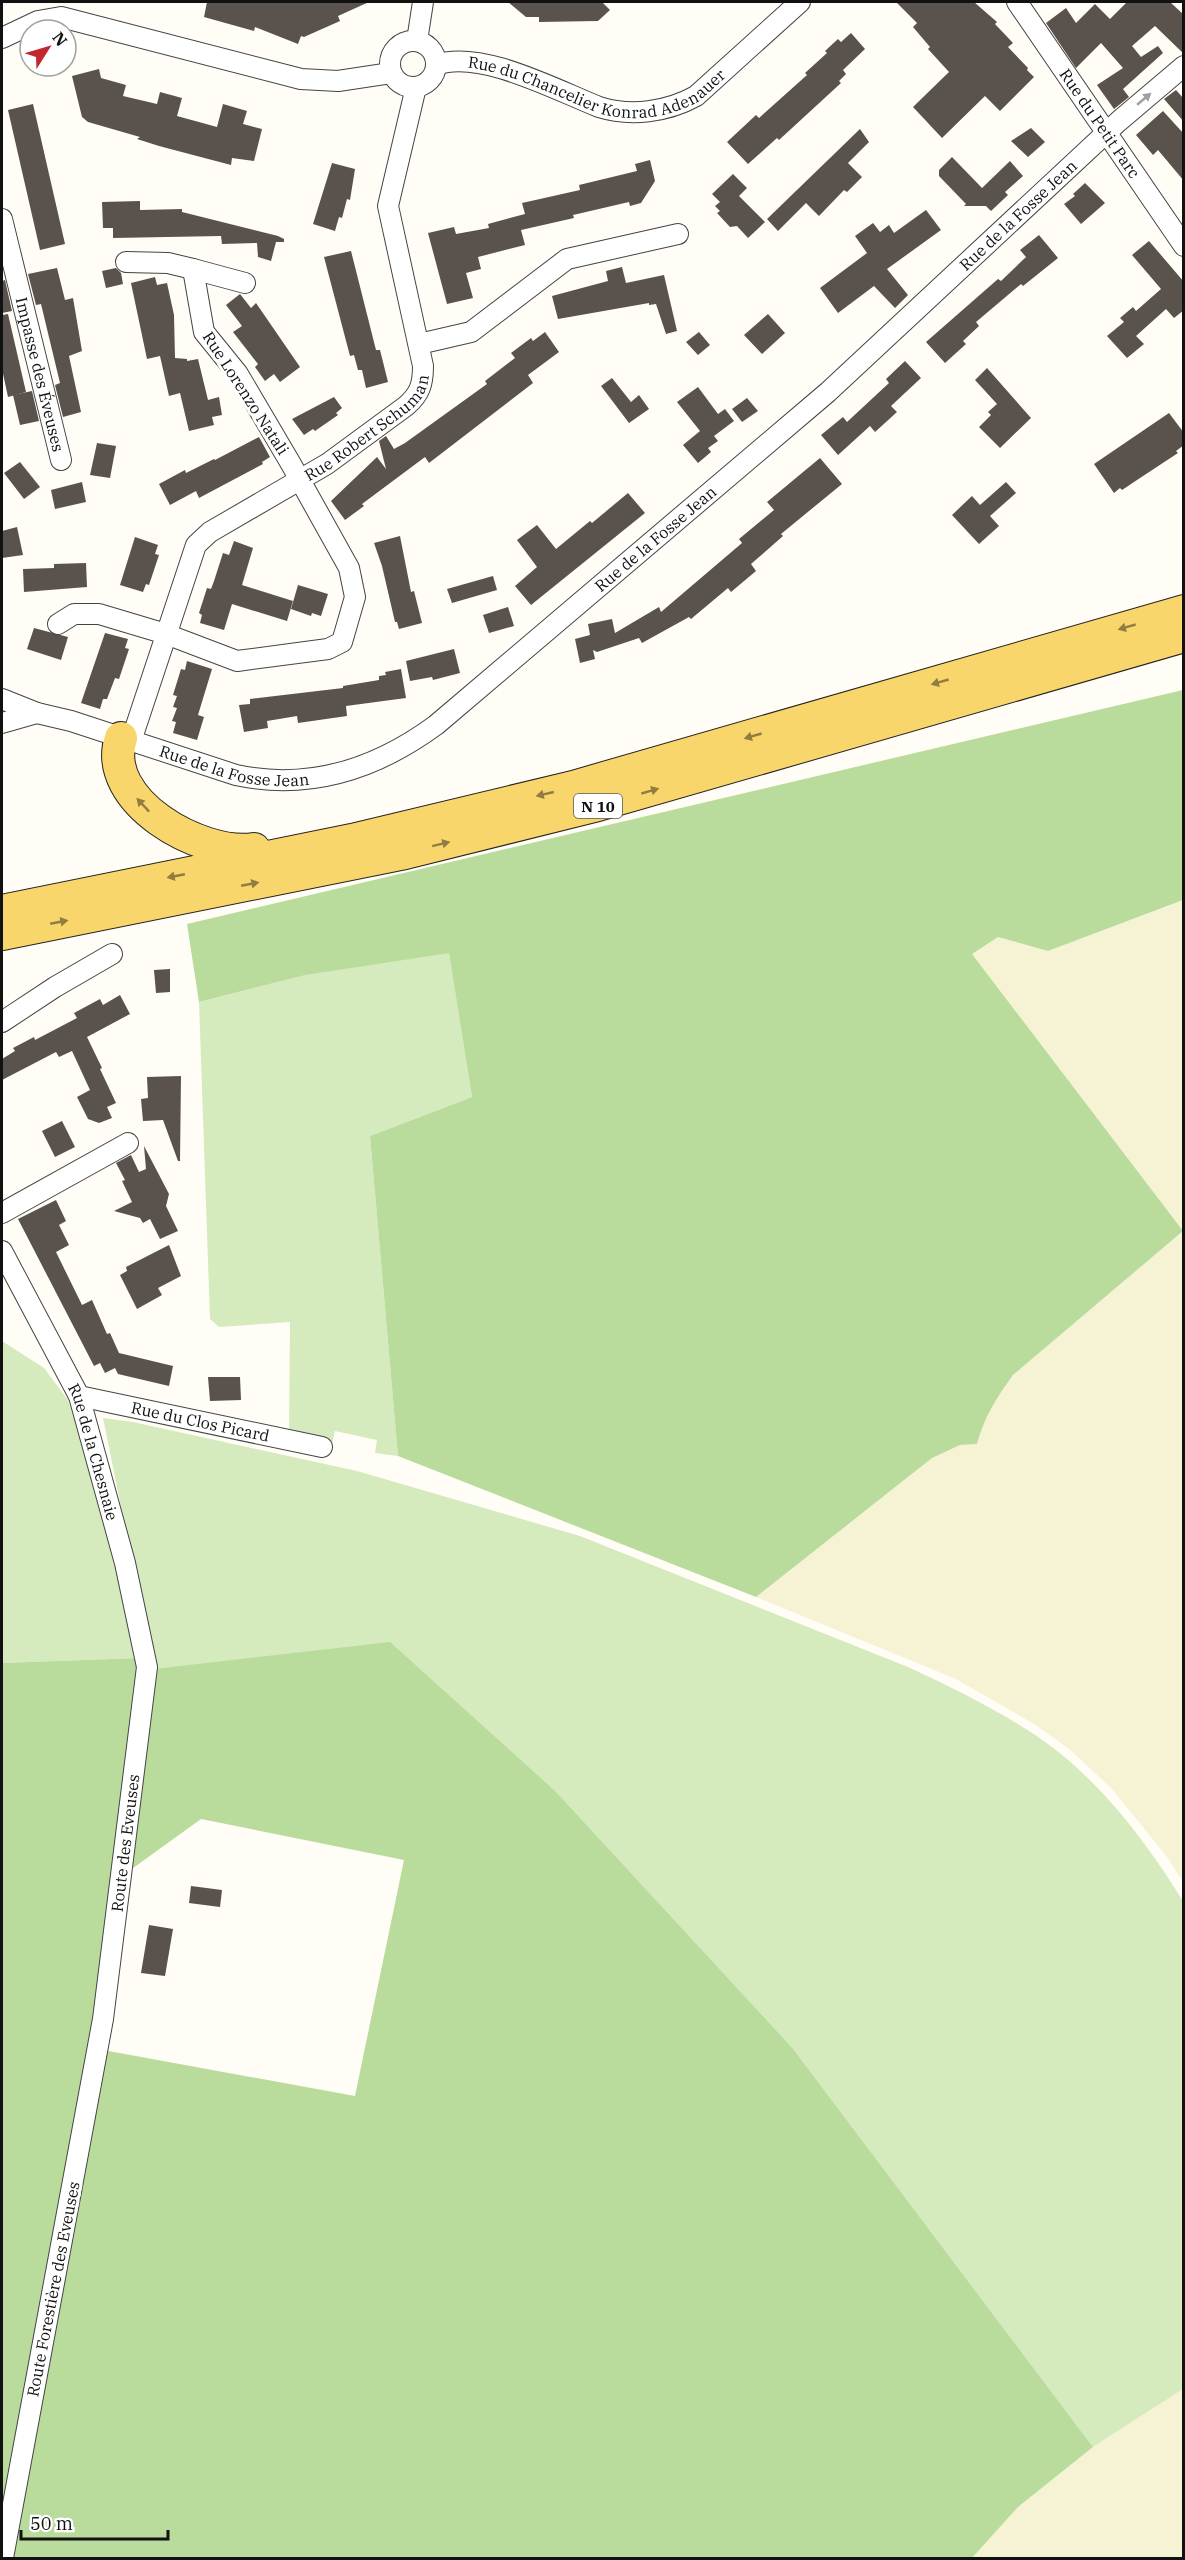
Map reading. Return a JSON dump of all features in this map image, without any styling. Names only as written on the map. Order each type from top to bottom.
[{"type":"main road","name":"N 10","points":[[2,928],[573,787],[1184,611]]},
{"type":"main road","name":"N 10","points":[[2,928],[405,853],[598,806],[1184,636]]},
{"type":"main road","points":[[126,739],[118,747],[118,764],[127,786],[159,820],[209,845],[226,850],[250,849],[353,832],[377,834]]},
{"type":"street","points":[[417,41],[423,2]]},
{"type":"street","name":"Rue du Chancelier Konrad Adenauer","points":[[436,65],[447,61],[485,63],[599,107],[616,112],[638,113],[684,102],[696,96],[800,2]]},
{"type":"street","name":"Rue du Petit Parc","points":[[1017,2],[1184,246]]},
{"type":"street","points":[[2,38],[38,21],[61,17],[300,79],[338,81],[391,73]]},
{"type":"street","points":[[410,41],[417,41],[433,52],[436,65],[430,80],[416,87],[401,84],[391,73],[390,59],[397,47],[410,41]]},
{"type":"street","name":"Rue de la Fosse Jean","points":[[2,699],[37,713],[236,775],[259,780],[281,781],[330,776],[390,755],[436,725],[828,392],[1105,133],[1184,66]]},
{"type":"street","name":"Rue Robert Schuman","points":[[126,739],[166,634],[196,545],[210,532],[327,464],[417,397],[422,386],[419,344],[403,282],[388,206],[416,87]]},
{"type":"street","name":"Impasse des Éveuses","points":[[2,219],[61,460]]},
{"type":"street","points":[[419,344],[471,332],[567,260],[678,234]]},
{"type":"street","points":[[126,262],[168,263],[245,283]]},
{"type":"street","name":"Rue Lorenzo Natali","points":[[166,634],[237,661],[328,649],[342,642],[355,597],[349,568],[300,480],[238,374],[204,332],[193,269]]},
{"type":"street","points":[[58,624],[74,614],[99,614],[166,634]]},
{"type":"street","points":[[2,723],[37,713]]},
{"type":"street","points":[[2,1022],[54,987],[112,954]]},
{"type":"street","points":[[2,1213],[128,1143]]},
{"type":"street","name":"Rue de la Chesnaie","points":[[2,1251],[79,1396],[125,1563],[147,1667]]},
{"type":"street","name":"Rue du Clos Picard","points":[[79,1396],[322,1447]]},
{"type":"street","name":"Route des Eveuses","points":[[103,2019],[147,1667]]},
{"type":"street","name":"Route Forestière des Eveuses","points":[[3,2559],[103,2019]]},
{"type":"shaded area","points":[[1183,900],[1183,1882],[1167,1857],[1112,1789],[1069,1749],[1034,1724],[956,1679],[756,1597],[932,1458],[960,1445],[977,1444],[982,1424],[993,1403],[1013,1375],[1182,1232],[972,954],[998,937],[1048,951]]},
{"type":"shaded area","points":[[1183,2389],[1183,2558],[972,2558],[1018,2507],[1093,2447]]},
{"type":"green space","points":[[1183,690],[1183,900],[1048,951],[998,937],[972,954],[1183,1231],[1013,1375],[983,1425],[977,1444],[960,1445],[932,1458],[756,1597],[398,1456],[370,1136],[472,1097],[449,953],[306,975],[199,1002],[187,924]]},
{"type":"green space","points":[[449,952],[472,1097],[370,1136],[398,1456],[375,1453],[377,1440],[335,1431],[332,1444],[289,1437],[290,1322],[219,1327],[210,1319],[199,1002],[306,975]]},
{"type":"green space","points":[[2,1341],[44,1368],[68,1400],[104,1504],[138,1658],[2,1663]]},
{"type":"green space","points":[[103,1418],[133,1422],[357,1471],[580,1536],[908,1667],[1014,1722],[1053,1747],[1075,1766],[1096,1786],[1134,1830],[1183,1901],[1183,2389],[1093,2447],[794,2050],[154,1669]]},
{"type":"green space","points":[[390,1642],[555,1791],[794,2050],[1093,2447],[1018,2507],[972,2558],[2,2558],[2,1663],[138,1658],[154,1669]],"holes":[[[201,1819],[404,1860],[355,2096],[103,2050],[129,1871]]]},
{"type":"building","points":[[207,2],[369,2],[338,16],[340,21],[304,37],[301,36],[298,44],[255,27],[254,31],[204,17]]},
{"type":"building","points":[[508,2],[602,2],[610,10],[598,21],[539,22],[539,17],[526,17]]},
{"type":"building","points":[[896,2],[974,2],[997,22],[995,24],[1013,43],[1008,47],[1034,77],[1000,111],[985,96],[942,138],[913,107],[949,72],[928,49],[930,47],[913,27],[917,23]]},
{"type":"building","points":[[1127,2],[1170,2],[1184,15],[1184,54],[1155,26],[1132,46],[1141,57],[1158,46],[1163,53],[1123,89],[1129,97],[1114,109],[1097,85],[1123,68],[1101,43],[1076,68],[1046,23],[1066,8],[1076,23],[1095,4],[1110,19]]},
{"type":"building","points":[[851,33],[865,49],[843,70],[846,74],[839,81],[841,83],[779,140],[777,138],[748,164],[727,142],[756,115],[759,118],[807,75],[805,73],[827,53],[825,51],[838,39],[841,42]]},
{"type":"building","points":[[99,69],[101,78],[126,85],[123,96],[157,104],[160,92],[182,98],[177,116],[217,127],[223,104],[247,111],[243,124],[262,129],[254,161],[232,158],[231,165],[159,146],[137,139],[140,137],[88,122],[82,117],[72,78],[78,78],[78,74]]},
{"type":"building","points":[[1176,90],[1184,99],[1184,122],[1164,99]]},
{"type":"building","points":[[33,104],[65,244],[40,250],[8,110]]},
{"type":"building","points":[[1163,111],[1184,134],[1184,181],[1158,150],[1153,155],[1136,135]]},
{"type":"building","points":[[1031,128],[1045,142],[1028,157],[1011,141]]},
{"type":"building","points":[[860,129],[869,142],[848,163],[862,177],[847,192],[844,190],[819,216],[806,203],[778,231],[767,219]]},
{"type":"building","points":[[952,157],[982,188],[1010,161],[1023,176],[1005,192],[1008,195],[991,211],[986,206],[964,206],[966,204],[939,176],[939,170]]},
{"type":"building","points":[[650,160],[655,181],[641,203],[630,206],[629,202],[521,230],[525,245],[478,257],[481,269],[466,273],[473,298],[447,304],[428,233],[454,227],[456,234],[489,228],[488,224],[525,214],[522,203],[580,190],[579,185],[637,171],[635,164]]},
{"type":"building","points":[[332,163],[355,169],[350,200],[347,199],[342,218],[339,217],[335,231],[313,224]]},
{"type":"building","points":[[733,174],[747,188],[739,196],[765,222],[748,238],[737,226],[730,227],[717,213],[720,211],[715,206],[720,202],[712,194]]},
{"type":"building","points":[[1085,183],[1105,203],[1081,224],[1064,204],[1075,196],[1073,194]]},
{"type":"building","points":[[140,201],[140,210],[182,209],[182,212],[278,236],[284,239],[284,242],[276,242],[271,261],[258,257],[257,243],[222,244],[221,236],[113,238],[113,228],[103,228],[102,202]]},
{"type":"building","points":[[926,210],[941,230],[887,269],[908,295],[895,308],[874,286],[838,313],[820,288],[867,253],[855,236],[873,223],[880,232],[889,225],[894,233]]},
{"type":"building","points":[[1039,235],[1058,258],[1023,286],[1021,284],[976,322],[979,326],[963,341],[966,344],[945,363],[926,342],[998,279],[1001,281],[1026,257],[1020,250]]},
{"type":"building","points":[[1149,241],[1184,282],[1184,310],[1174,318],[1166,309],[1136,336],[1144,344],[1127,358],[1107,336],[1124,322],[1120,318],[1133,307],[1136,311],[1161,289],[1132,255]]},
{"type":"building","points":[[351,251],[376,350],[380,350],[388,382],[366,388],[362,370],[358,370],[354,355],[350,356],[324,257]]},
{"type":"building","points":[[622,267],[626,283],[664,275],[677,331],[666,334],[656,304],[649,305],[649,303],[558,319],[552,296],[608,281],[606,271]]},
{"type":"building","points":[[57,268],[65,300],[73,298],[82,351],[69,356],[81,412],[63,417],[55,385],[60,383],[41,304],[36,305],[28,274]]},
{"type":"building","points":[[116,268],[121,273],[123,284],[106,288],[102,271]]},
{"type":"building","points":[[155,277],[157,285],[167,283],[174,315],[175,358],[187,359],[187,361],[198,359],[208,400],[219,397],[222,415],[212,417],[214,425],[189,431],[180,393],[169,396],[160,356],[147,359],[131,283]]},
{"type":"building","points":[[5,280],[12,311],[2,313],[2,281]]},
{"type":"building","points":[[240,294],[251,308],[256,303],[300,367],[280,382],[274,374],[265,381],[255,367],[258,364],[233,332],[242,326],[226,305]]},
{"type":"building","points":[[8,314],[26,392],[8,397],[2,369],[2,315]]},
{"type":"building","points":[[768,314],[785,333],[762,354],[744,335]]},
{"type":"building","points":[[545,332],[559,352],[528,375],[533,383],[429,463],[425,457],[362,504],[364,506],[345,520],[331,501],[377,457],[386,469],[379,441],[386,436],[394,449],[405,443],[487,384],[485,381],[515,358],[511,353],[531,338],[533,341]]},
{"type":"building","points":[[699,332],[710,345],[698,355],[686,342]]},
{"type":"building","points":[[905,361],[921,378],[891,406],[897,412],[875,432],[870,426],[838,455],[821,435],[843,417],[847,422],[889,383],[886,379]]},
{"type":"building","points":[[987,368],[1031,418],[1000,448],[979,427],[991,415],[988,412],[997,404],[975,380]]},
{"type":"building","points":[[612,378],[631,402],[639,395],[649,409],[629,423],[601,386]]},
{"type":"building","points":[[698,387],[718,414],[725,409],[734,421],[714,436],[718,441],[708,448],[711,452],[698,463],[683,445],[700,431],[677,402]]},
{"type":"building","points":[[32,391],[39,421],[20,425],[13,395]]},
{"type":"building","points":[[334,397],[342,408],[336,413],[338,415],[315,431],[313,429],[304,435],[292,419]]},
{"type":"building","points":[[747,398],[758,411],[742,422],[732,409]]},
{"type":"building","points":[[1169,413],[1184,433],[1184,445],[1176,451],[1178,453],[1114,493],[1094,464]]},
{"type":"building","points":[[259,437],[270,457],[262,462],[263,464],[199,498],[196,491],[170,505],[159,484],[185,470],[186,473],[215,460]]},
{"type":"building","points":[[97,443],[116,446],[110,478],[90,475]]},
{"type":"building","points":[[820,458],[842,484],[781,534],[783,536],[751,564],[756,571],[731,592],[728,588],[691,619],[689,617],[642,643],[639,638],[597,652],[593,650],[595,659],[580,663],[575,639],[590,635],[588,624],[612,619],[615,633],[659,607],[661,612],[742,543],[739,539],[774,510],[767,502]]},
{"type":"building","points":[[20,462],[40,487],[24,499],[4,473]]},
{"type":"building","points":[[82,482],[86,502],[55,509],[51,490]]},
{"type":"building","points":[[1006,482],[1016,493],[990,516],[999,526],[979,544],[952,515],[972,496],[980,505]]},
{"type":"building","points":[[628,493],[645,513],[531,605],[515,586],[537,567],[517,540],[537,525],[556,549]]},
{"type":"building","points":[[17,527],[23,555],[2,558],[2,531]]},
{"type":"building","points":[[400,536],[411,592],[414,591],[422,623],[399,629],[395,622],[382,566],[374,543]]},
{"type":"building","points":[[135,537],[158,545],[155,554],[159,555],[149,585],[146,584],[143,592],[120,585]]},
{"type":"building","points":[[234,541],[253,548],[242,585],[293,601],[287,621],[232,604],[224,630],[200,623],[202,615],[199,613],[207,588],[211,589],[223,553],[229,555]]},
{"type":"building","points":[[86,563],[87,587],[24,592],[23,569],[54,568],[54,564]]},
{"type":"building","points":[[493,576],[497,590],[452,603],[447,589]]},
{"type":"building","points":[[298,585],[328,594],[321,616],[312,613],[311,616],[291,609]]},
{"type":"building","points":[[508,607],[514,626],[489,633],[483,615]]},
{"type":"building","points":[[34,628],[68,637],[61,660],[27,649]]},
{"type":"building","points":[[105,633],[128,639],[125,648],[129,649],[119,679],[115,678],[107,699],[103,699],[100,709],[81,703]]},
{"type":"building","points":[[454,649],[460,673],[433,680],[432,677],[410,681],[406,661]]},
{"type":"building","points":[[187,661],[212,669],[198,715],[204,717],[197,740],[173,733],[176,722],[172,721],[177,708],[173,707],[177,696],[173,695],[181,669],[185,670]]},
{"type":"building","points":[[401,669],[406,698],[346,706],[347,716],[298,723],[297,716],[267,721],[268,728],[244,732],[239,705],[250,704],[250,699],[343,688],[343,686],[379,680],[379,676],[386,675],[385,672]]},
{"type":"building","points":[[170,969],[170,992],[156,993],[154,970]]},
{"type":"building","points":[[120,995],[130,1014],[87,1037],[116,1103],[107,1107],[112,1118],[99,1123],[88,1119],[77,1097],[90,1090],[72,1051],[59,1057],[56,1052],[2,1080],[2,1059],[15,1051],[13,1048],[34,1037],[35,1040],[77,1018],[74,1013],[100,999],[103,1005]]},
{"type":"building","points":[[181,1076],[180,1161],[178,1161],[163,1120],[143,1121],[141,1099],[148,1098],[147,1077]]},
{"type":"building","points":[[62,1121],[75,1147],[55,1157],[42,1131]]},
{"type":"building","points":[[144,1146],[169,1194],[166,1206],[178,1231],[160,1239],[150,1219],[143,1223],[140,1218],[114,1211],[132,1202],[122,1181],[125,1180],[116,1163],[131,1155],[139,1172],[146,1169]]},
{"type":"building","points":[[56,1200],[66,1221],[59,1225],[69,1245],[56,1252],[82,1305],[92,1300],[107,1334],[110,1333],[119,1353],[173,1366],[169,1386],[118,1374],[115,1368],[105,1373],[100,1363],[94,1366],[18,1219]]},
{"type":"building","points":[[169,1245],[181,1276],[158,1288],[162,1295],[137,1309],[120,1275],[127,1271],[126,1267]]},
{"type":"building","points":[[208,1377],[240,1377],[241,1400],[210,1401]]},
{"type":"building","points":[[191,1886],[222,1890],[220,1907],[189,1903]]},
{"type":"building","points":[[149,1925],[173,1929],[165,1976],[141,1973]]}]
